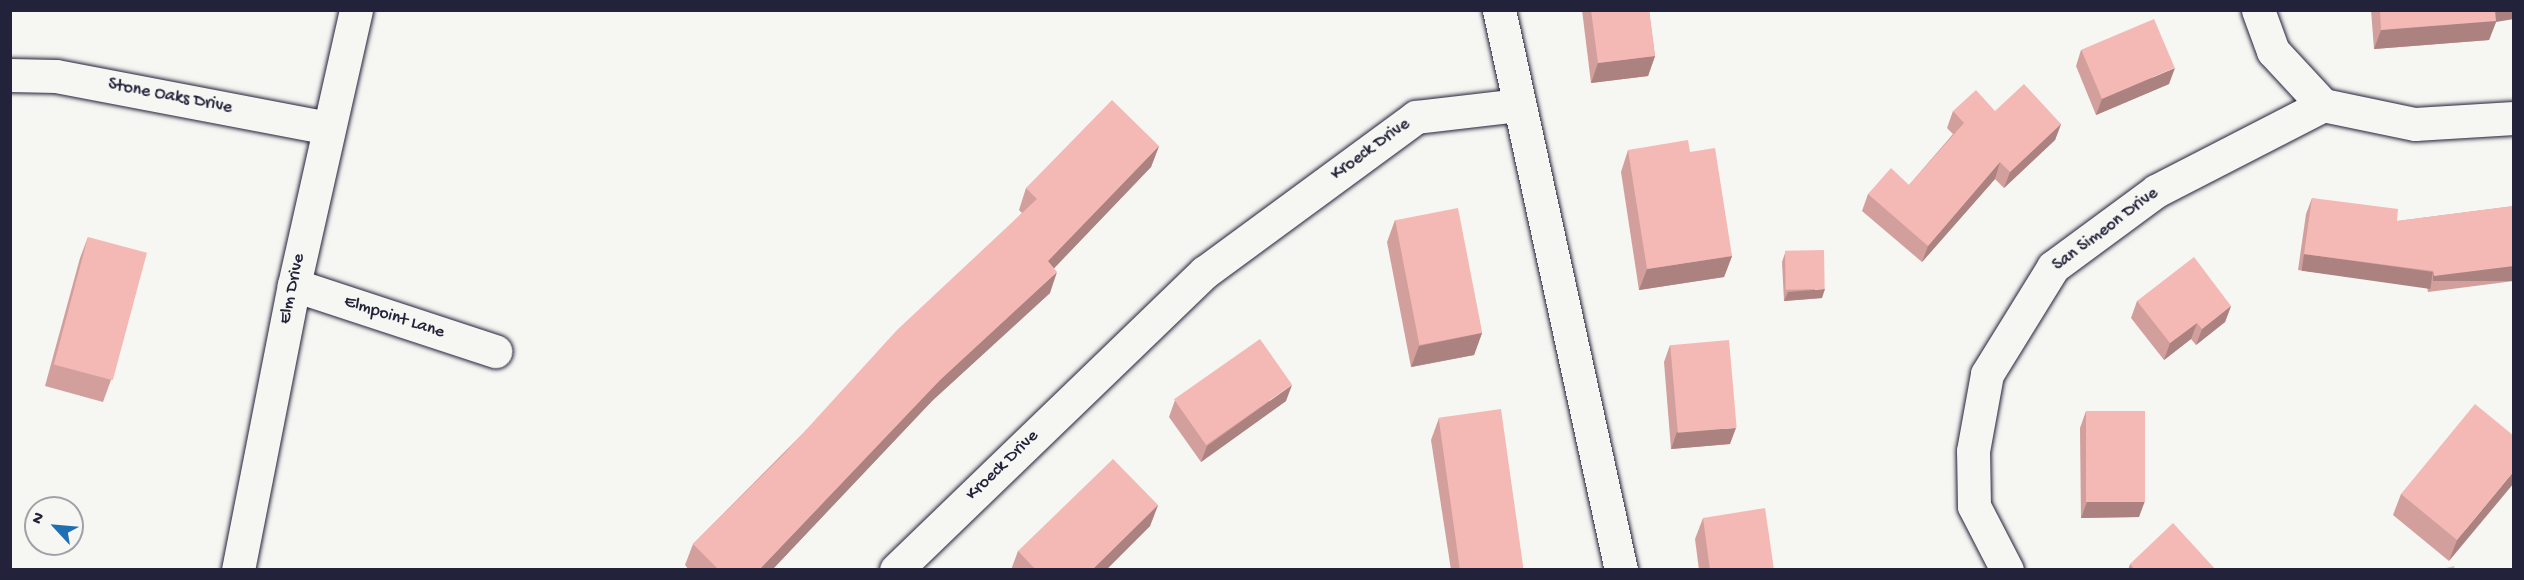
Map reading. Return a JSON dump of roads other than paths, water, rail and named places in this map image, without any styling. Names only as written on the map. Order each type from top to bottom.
[{"type":"street","name":"Elm Drive","points":[[238,570],[294,285],[356,10]]},
{"type":"street","points":[[1499,10],[1621,570]]},
{"type":"street","points":[[2258,10],[2273,51],[2323,105],[2415,124],[2514,118]]},
{"type":"street","name":"Stone Oaks Drive","points":[[10,75],[56,76],[100,83],[328,128]]},
{"type":"street","name":"Kroeck Drive","points":[[896,570],[1205,272],[1416,117],[1518,105]]},
{"type":"street","name":"San Simeon Drive","points":[[2007,570],[1974,506],[1973,451],[1987,374],[2053,267],[2156,191],[2323,105]]},
{"type":"street","name":"Elmpoint Lane","points":[[294,285],[495,351]]}]
